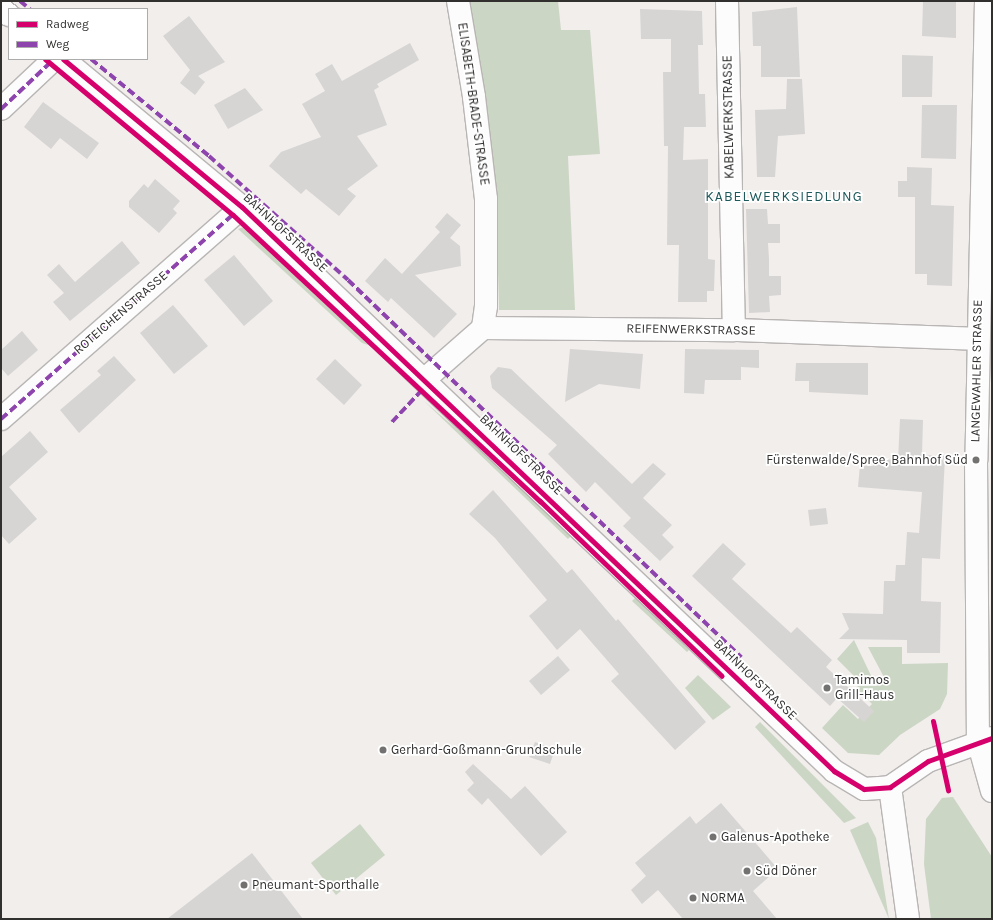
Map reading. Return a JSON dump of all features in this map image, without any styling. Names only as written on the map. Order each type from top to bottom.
[{"type":"street","name":"ELISABETH-BRADE-STRASSE","points":[[458,1],[474,97],[486,199],[486,306],[483,328]]},
{"type":"street","name":"KABELWERKSTRASSE","points":[[727,1],[734,330]]},
{"type":"street","name":"LANGEWAHLER STRASSE","points":[[986,1],[977,339],[985,740],[992,792]]},
{"type":"street","points":[[1,109],[53,60]]},
{"type":"street","name":"BAHNHOFSTRASSE","points":[[64,60],[242,207],[425,379],[834,771],[864,790],[890,787],[928,761],[985,740]]},
{"type":"street","name":"ROTEICHENSTRASSE","points":[[1,419],[242,207]]},
{"type":"street","name":"REIFENWERKSTRASSE","points":[[483,328],[734,330],[977,339]]},
{"type":"street","points":[[425,379],[483,328]]},
{"type":"street","points":[[890,787],[908,919]]},
{"type":"green space","points":[[469,1],[558,1],[561,30],[590,30],[600,154],[568,156],[575,310],[499,310],[496,195]]},
{"type":"green space","points":[[244,227],[371,346],[362,343],[238,229]]},
{"type":"green space","points":[[424,401],[480,449],[571,536],[568,539]]},
{"type":"green space","points":[[635,598],[689,650],[687,652],[632,601]]},
{"type":"green space","points":[[854,640],[876,686],[886,681],[868,647],[902,647],[902,664],[948,663],[947,694],[940,709],[900,735],[879,755],[848,753],[822,728],[843,705],[858,719],[872,704],[856,688],[861,683],[837,659]]},
{"type":"green space","points":[[698,675],[731,707],[713,720],[685,688]]},
{"type":"green space","points":[[760,722],[856,818],[844,823],[755,727]]},
{"type":"green space","points":[[953,797],[992,857],[992,919],[931,919],[924,864],[926,819],[942,798]]},
{"type":"green space","points":[[868,822],[876,838],[889,919],[850,830]]},
{"type":"green space","points":[[360,824],[385,855],[336,895],[311,863]]},
{"type":"building","points":[[923,1],[956,1],[956,38],[922,36]]},
{"type":"building","points":[[797,7],[800,77],[761,77],[761,46],[753,46],[752,12]]},
{"type":"building","points":[[640,9],[702,11],[703,45],[698,45],[699,94],[705,94],[706,127],[684,127],[683,160],[708,159],[708,259],[715,260],[714,291],[707,291],[707,302],[678,302],[679,245],[667,245],[668,146],[664,146],[663,72],[671,72],[671,39],[641,39]]},
{"type":"building","points":[[189,16],[225,62],[198,76],[205,82],[195,95],[180,83],[190,70],[163,36]]},
{"type":"building","points":[[410,43],[419,60],[377,84],[379,87],[374,90],[387,125],[357,136],[378,166],[347,189],[356,196],[339,216],[306,189],[301,194],[269,166],[281,152],[321,137],[302,104],[325,91],[315,74],[332,64],[342,81]]},
{"type":"building","points":[[902,55],[933,56],[932,97],[902,97]]},
{"type":"building","points":[[787,79],[802,79],[805,134],[778,136],[775,177],[757,177],[755,110],[786,109]]},
{"type":"building","points":[[245,88],[263,110],[228,129],[214,105]]},
{"type":"building","points":[[43,102],[99,143],[87,159],[60,138],[51,149],[24,127]]},
{"type":"building","points":[[922,105],[957,105],[956,159],[921,158]]},
{"type":"building","points":[[907,167],[932,168],[931,205],[954,206],[952,286],[927,285],[927,274],[915,274],[915,197],[898,197],[898,181],[907,181]]},
{"type":"building","points":[[155,179],[180,201],[173,209],[177,213],[159,233],[129,207],[129,201],[144,184],[148,188]]},
{"type":"building","points":[[746,209],[767,209],[768,224],[780,224],[780,243],[768,243],[769,276],[781,276],[781,295],[769,296],[770,312],[749,313]]},
{"type":"building","points":[[447,213],[461,225],[450,238],[460,246],[461,266],[415,275],[457,314],[434,338],[391,298],[388,302],[365,281],[385,258],[402,274],[440,232],[435,227]]},
{"type":"building","points":[[122,241],[140,263],[70,321],[53,302],[64,293],[47,275],[59,264],[75,282]]},
{"type":"building","points":[[234,255],[273,301],[244,326],[204,280]]},
{"type":"building","points":[[173,305],[208,346],[174,374],[140,333]]},
{"type":"building","points":[[22,331],[38,350],[8,376],[1,368],[1,350]]},
{"type":"building","points":[[570,349],[643,354],[640,389],[599,384],[565,402]]},
{"type":"building","points":[[685,349],[759,350],[759,368],[741,367],[741,380],[705,380],[704,394],[684,393]]},
{"type":"building","points":[[114,356],[136,380],[79,433],[60,410],[101,375],[97,371]]},
{"type":"building","points":[[335,359],[362,385],[344,405],[316,379]]},
{"type":"building","points":[[796,363],[868,363],[868,395],[809,392],[809,381],[795,381]]},
{"type":"building","points":[[498,367],[511,369],[632,484],[653,463],[666,474],[643,498],[672,525],[662,535],[674,547],[660,561],[623,526],[631,518],[595,482],[586,492],[548,454],[557,445],[492,388],[490,376]]},
{"type":"building","points":[[900,419],[923,420],[922,455],[945,456],[940,559],[922,558],[921,601],[941,602],[940,653],[907,653],[907,640],[839,639],[849,629],[842,613],[883,614],[884,581],[895,581],[896,565],[905,565],[907,532],[919,533],[922,492],[858,487],[860,465],[873,466],[873,459],[898,460]]},
{"type":"building","points":[[30,431],[48,452],[9,487],[37,519],[9,544],[1,535],[1,457]]},
{"type":"building","points":[[493,490],[567,573],[572,569],[616,621],[618,619],[706,722],[675,750],[611,681],[619,674],[580,629],[557,650],[529,616],[547,600],[495,538],[469,514]]},
{"type":"building","points":[[826,508],[828,524],[810,526],[808,510]]},
{"type":"building","points":[[723,543],[746,564],[732,579],[791,633],[797,627],[832,660],[826,667],[874,711],[864,722],[837,698],[830,706],[692,576]]},
{"type":"building","points":[[558,656],[570,670],[541,695],[529,681]]},
{"type":"building","points":[[535,742],[555,749],[550,764],[529,757]]},
{"type":"building","points":[[473,764],[511,799],[525,786],[567,832],[541,856],[488,798],[482,805],[467,790],[474,783],[465,772]]},
{"type":"building","points":[[721,803],[778,869],[753,891],[777,919],[683,919],[658,890],[642,904],[631,890],[646,876],[635,863],[690,816],[696,824]]},
{"type":"building","name":"Pneumant-Sporthalle","points":[[252,853],[303,919],[167,919]]},
{"type":"marked path","points":[[20,1],[29,8]]},
{"type":"marked path","points":[[92,60],[209,156],[348,280],[741,657]]},
{"type":"marked path","points":[[1,109],[52,61]]},
{"type":"marked path","points":[[1,419],[235,213]]},
{"type":"marked path","points":[[392,422],[423,389]]},
{"type":"cycle path","points":[[46,60],[233,215],[540,501],[722,676]]},
{"type":"cycle path","points":[[64,60],[242,207],[834,771],[864,789],[890,787],[928,761],[992,738]]},
{"type":"cycle path","points":[[933,721],[948,790]]},
{"type":"place","name":"Fürstenwalde/Spree, Bahnhof Süd","points":[[976,460]]},
{"type":"place","name":"Tamimos Grill-Haus","points":[[827,688]]},
{"type":"place","name":"Gerhard-Goßmann-Grundschule","points":[[383,750]]},
{"type":"place","name":"Galenus-Apotheke","points":[[713,837]]},
{"type":"place","name":"Süd Döner","points":[[747,871]]},
{"type":"place","name":"Pneumant-Sporthalle","points":[[244,885]]},
{"type":"place","name":"NORMA","points":[[693,898]]},
{"type":"district","name":"KABELWERKSIEDLUNG","points":[[784,197]]}]
